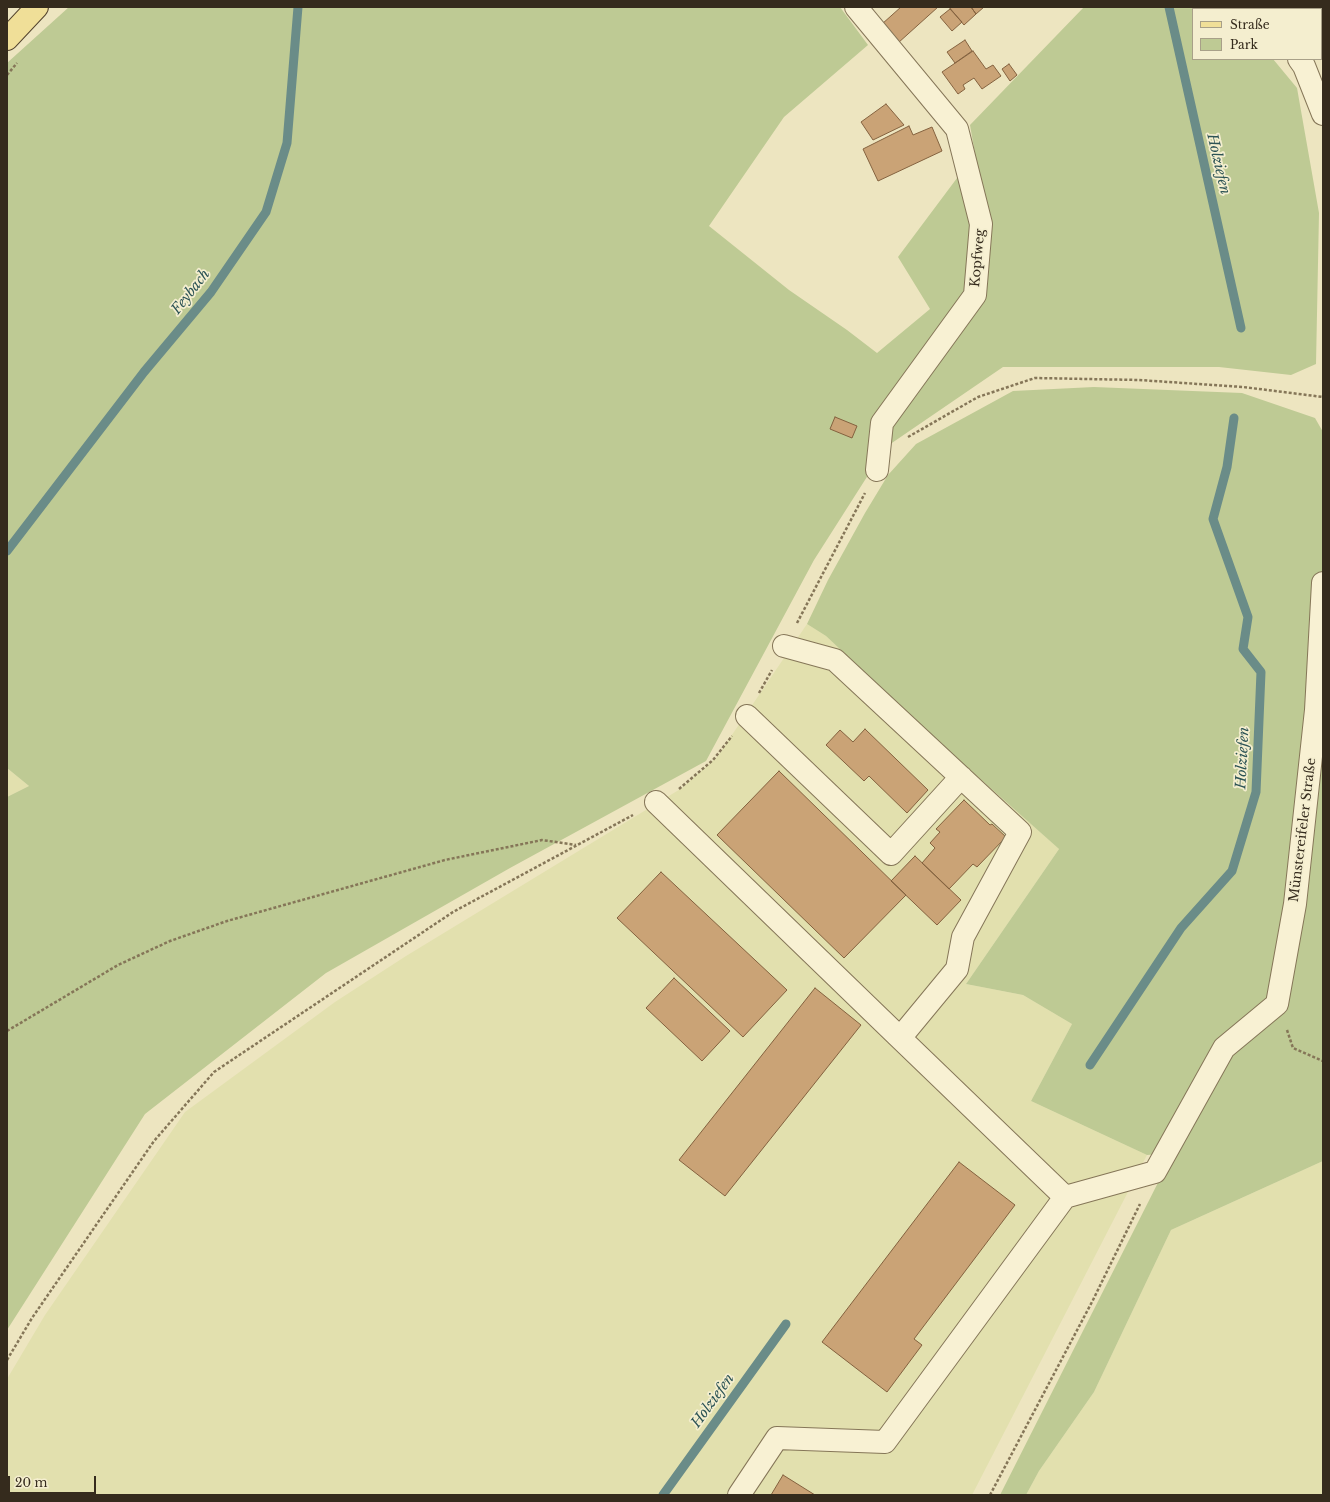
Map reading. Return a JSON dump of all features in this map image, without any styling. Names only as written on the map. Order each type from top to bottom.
[{"type":"main road","points":[[7,40],[37,7]]},
{"type":"street","name":"Kopfweg","points":[[856,7],[957,130],[982,224],[975,295],[882,423],[877,470]]},
{"type":"street","points":[[1300,60],[1304,66],[1323,114]]},
{"type":"street","name":"Münstereifeler Straße","points":[[1277,1004],[1295,904],[1316,710],[1323,583]]},
{"type":"street","points":[[784,646],[835,660],[1020,832],[963,937],[956,969],[900,1038]]},
{"type":"street","points":[[747,716],[891,854],[961,778]]},
{"type":"street","points":[[656,802],[1065,1196]]},
{"type":"street","points":[[739,1495],[777,1438],[884,1442],[1065,1196],[1155,1172],[1224,1048],[1277,1004]]},
{"type":"path","points":[[906,440],[911,435],[978,397],[1035,378],[1139,380],[1243,387],[1323,397]]},
{"type":"path","points":[[7,1360],[32,1318],[154,1141],[214,1072],[453,912],[682,788],[713,760],[747,716],[877,470]]},
{"type":"path","points":[[7,1031],[118,965],[170,941],[227,921],[445,860],[542,840],[577,845]]},
{"type":"path","points":[[1277,1004],[1293,1048],[1323,1062]]},
{"type":"path","points":[[990,1495],[1093,1300],[1155,1172]]},
{"type":"shaded area","points":[[807,624],[826,636],[942,745],[1059,849],[966,984],[1023,995],[1072,1024],[1031,1101],[1147,1155],[972,1495],[7,1495],[7,1379],[45,1315],[185,1112],[335,1002],[406,956],[682,788],[717,757]]},
{"type":"shaded area","points":[[7,768],[29,786],[7,797]]},
{"type":"shaded area","points":[[1323,1161],[1323,1495],[1026,1495],[1039,1471],[1094,1392],[1171,1230]]},
{"type":"green space","points":[[69,7],[840,7],[868,45],[784,117],[709,226],[789,290],[847,330],[877,353],[930,309],[898,257],[975,154],[970,125],[1084,7],[1230,7],[1231,8],[1192,8],[1192,60],[1274,60],[1297,88],[1319,213],[1316,364],[1291,375],[1219,367],[1003,367],[886,447],[814,560],[706,761],[510,868],[326,973],[145,1114],[7,1330],[7,797],[29,786],[7,768],[7,63]]},
{"type":"green space","points":[[1290,7],[1323,7],[1323,45],[1322,8]]},
{"type":"green space","points":[[1094,387],[1242,393],[1315,418],[1323,432],[1323,1161],[1171,1230],[1094,1392],[1039,1471],[1026,1495],[1000,1495],[1173,1153],[1147,1155],[1031,1101],[1072,1024],[1023,995],[966,984],[1059,849],[942,745],[826,636],[807,624],[828,580],[888,475],[916,444],[1013,391]]},
{"type":"building","points":[[901,7],[938,7],[898,43],[882,24]]},
{"type":"building","points":[[949,7],[971,7],[976,14],[964,25]]},
{"type":"building","points":[[971,7],[984,7],[976,14]]},
{"type":"building","points":[[950,9],[962,22],[952,31],[940,17]]},
{"type":"building","points":[[965,40],[972,51],[955,63],[947,52]]},
{"type":"building","points":[[973,51],[986,69],[993,65],[1001,76],[982,89],[974,78],[963,85],[965,89],[958,94],[942,72]]},
{"type":"building","points":[[1009,64],[1017,75],[1010,81],[1002,69]]},
{"type":"building","points":[[886,104],[904,125],[873,140],[861,122]]},
{"type":"building","points":[[909,126],[913,135],[932,127],[942,151],[878,181],[863,149]]},
{"type":"building","points":[[835,417],[857,426],[852,438],[830,429]]},
{"type":"building","points":[[865,729],[928,790],[907,813],[869,776],[864,781],[826,745],[840,730],[853,742]]},
{"type":"building","points":[[779,771],[906,895],[844,958],[717,835]]},
{"type":"building","points":[[964,800],[990,825],[992,824],[1006,837],[977,867],[973,864],[949,889],[922,863],[935,848],[930,843],[940,832],[936,829]]},
{"type":"building","points":[[915,856],[961,900],[937,925],[891,881]]},
{"type":"building","points":[[661,872],[787,990],[743,1037],[617,918]]},
{"type":"building","points":[[674,978],[730,1031],[702,1061],[646,1008]]},
{"type":"building","points":[[815,988],[861,1025],[725,1196],[679,1160]]},
{"type":"building","points":[[959,1162],[1015,1205],[914,1339],[922,1345],[887,1392],[822,1342]]},
{"type":"building","points":[[783,1475],[815,1495],[771,1495]]},
{"type":"waterway","name":"Feybach","points":[[7,551],[144,372],[211,292],[266,212],[287,143],[298,7]]},
{"type":"waterway","name":"Holziefen","points":[[1169,7],[1241,328]]},
{"type":"waterway","name":"Holziefen","points":[[1090,1065],[1181,928],[1232,871],[1256,792],[1261,672],[1243,649],[1248,617],[1213,519],[1227,467],[1234,418]]},
{"type":"waterway","name":"Holziefen","points":[[663,1495],[786,1324]]}]
